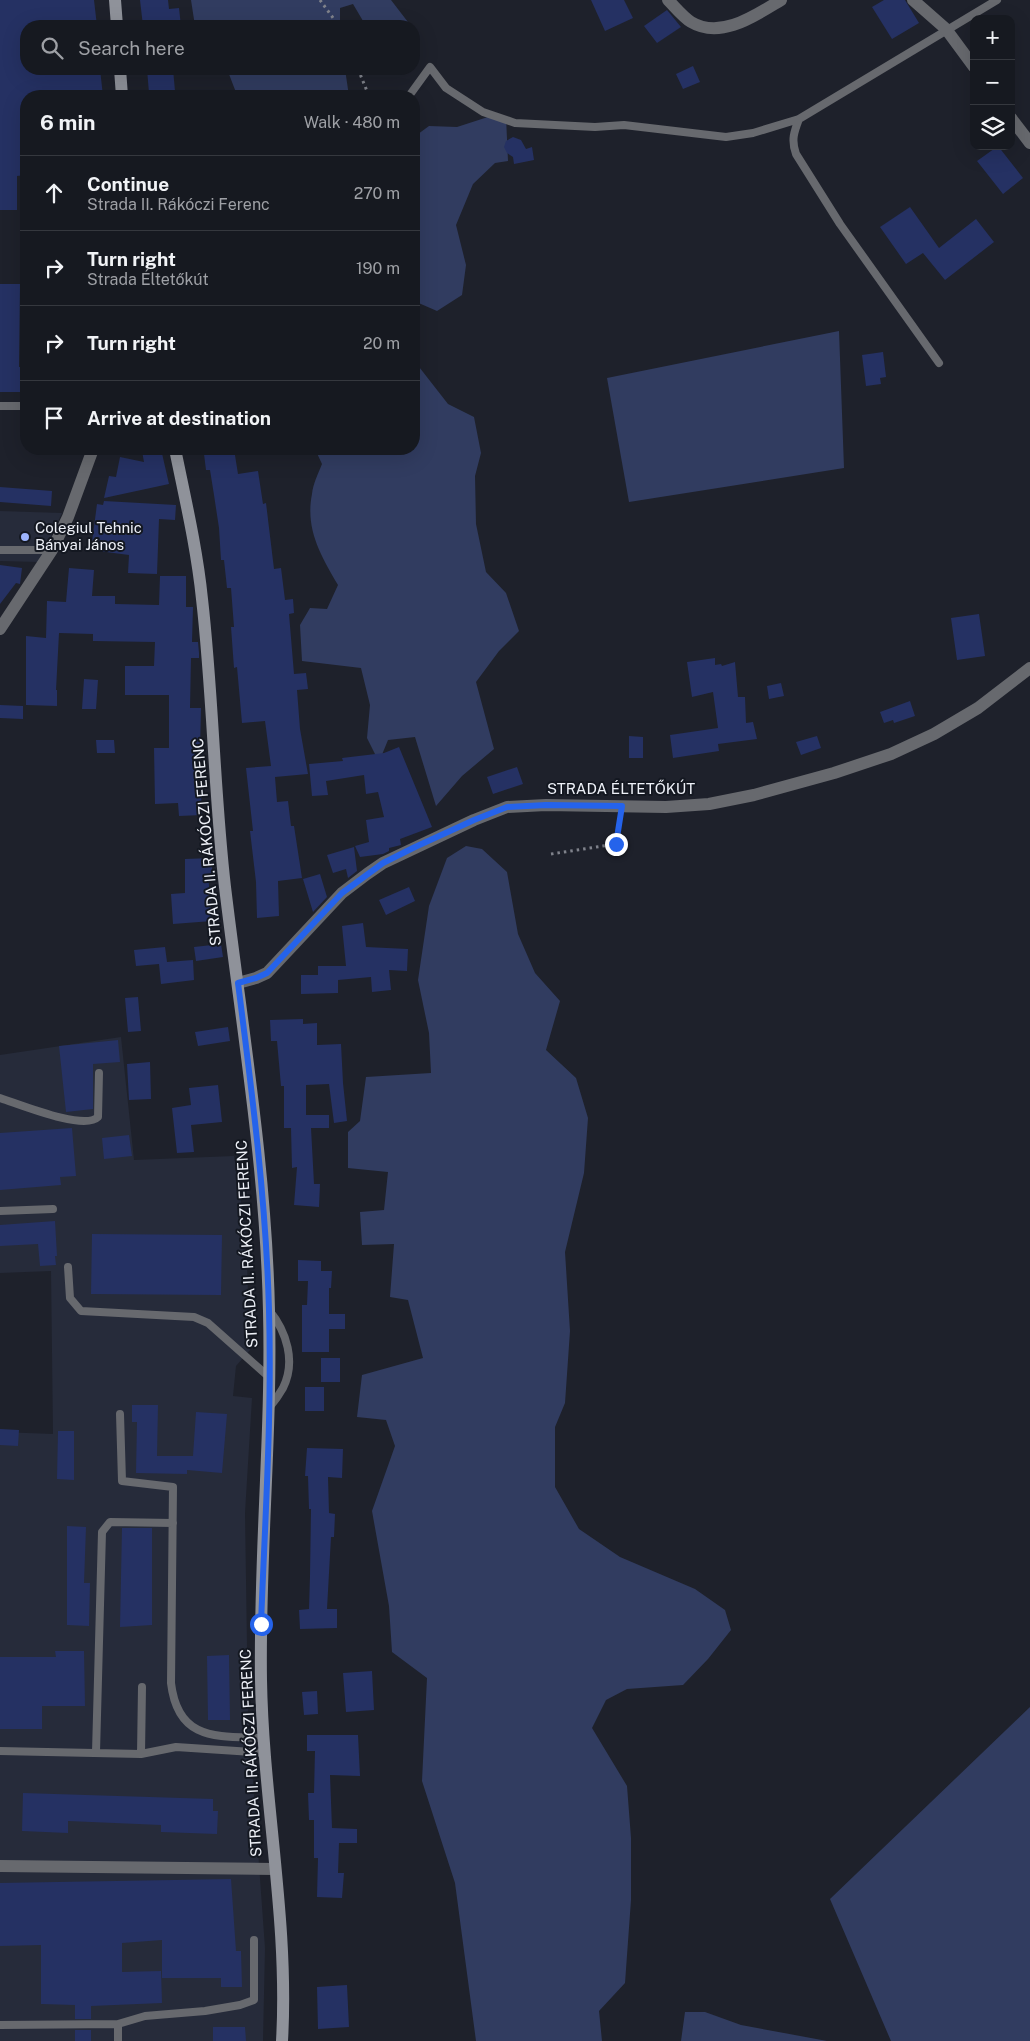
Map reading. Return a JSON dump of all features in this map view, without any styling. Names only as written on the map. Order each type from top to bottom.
[{"type":"main road","points":[[115,0],[117,20]]},
{"type":"main road","points":[[120,75],[122,90]]},
{"type":"main road","name":"STRADA II. RÁKÓCZI FERENC","points":[[176,455],[202,596],[225,884],[258,1140],[269,1310],[269,1408],[261,1624],[261,1684],[284,1984],[282,2041]]},
{"type":"street","points":[[668,0],[690,22],[703,27],[733,26],[747,21],[781,0]]},
{"type":"street","points":[[913,0],[946,29],[970,62]]},
{"type":"street","points":[[1015,123],[1030,144]]},
{"type":"street","points":[[0,629],[52,550],[71,509],[92,455]]},
{"type":"street","name":"STRADA ÉLTETŐKÚT","points":[[238,983],[267,973],[342,893],[367,874],[383,863],[474,820],[507,807],[546,805],[666,807],[708,804],[834,773],[890,754],[934,734],[978,708],[1030,668]]},
{"type":"street","points":[[0,1866],[275,1869]]},
{"type":"lane","points":[[413,90],[430,67],[446,88],[483,112],[515,123],[594,127],[624,125],[726,137],[799,119],[997,0]]},
{"type":"lane","points":[[799,119],[793,134],[792,144],[796,154],[840,224],[939,363]]},
{"type":"lane","points":[[0,406],[20,406]]},
{"type":"lane","points":[[0,550],[52,550]]},
{"type":"lane","points":[[0,1098],[59,1117],[88,1122],[94,1121],[98,1117],[99,1073]]},
{"type":"lane","points":[[0,1211],[53,1209]]},
{"type":"lane","points":[[68,1267],[70,1298],[81,1311],[194,1317],[208,1323],[269,1377]]},
{"type":"lane","points":[[269,1310],[280,1323],[286,1336],[288,1367],[287,1377],[282,1390],[269,1408]]},
{"type":"lane","points":[[120,1414],[122,1481],[173,1487],[171,1683],[177,1709],[184,1720],[199,1731],[213,1736],[264,1738]]},
{"type":"lane","points":[[96,1752],[102,1532],[110,1522],[173,1523]]},
{"type":"lane","points":[[141,1754],[142,1687]]},
{"type":"lane","points":[[0,1751],[141,1754],[176,1747],[266,1753]]},
{"type":"lane","points":[[0,2025],[118,2024],[145,2016],[205,2011],[240,2005],[254,2000],[254,1940]]},
{"type":"lane","points":[[118,2024],[118,2041]]},
{"type":"path","points":[[320,0],[334,20]]},
{"type":"path","points":[[360,75],[367,90]]},
{"type":"path","points":[[551,854],[616,844],[622,806]]},
{"type":"shaded area","points":[[191,0],[391,0],[406,20],[362,20],[353,4],[340,8],[340,20],[194,20]]},
{"type":"shaded area","points":[[229,75],[346,75],[348,90],[235,90]]},
{"type":"shaded area","points":[[491,116],[506,117],[508,161],[495,163],[473,184],[456,225],[466,265],[462,295],[437,311],[420,304],[420,133],[429,126],[457,127]]},
{"type":"shaded area","points":[[839,331],[844,468],[629,502],[607,378]]},
{"type":"shaded area","points":[[420,368],[448,404],[474,417],[481,453],[475,476],[476,524],[486,572],[506,593],[519,631],[499,651],[476,682],[494,749],[462,776],[436,806],[415,737],[388,740],[379,762],[367,738],[370,705],[361,668],[302,661],[300,625],[310,608],[327,609],[338,585],[320,553],[311,519],[312,494],[322,464],[318,455],[420,455]]},
{"type":"shaded area","name":"Colegiul Tehnic Bányai János","points":[[0,511],[62,513],[39,562],[0,561]]},
{"type":"shaded area","points":[[466,846],[482,849],[507,872],[518,934],[535,973],[560,1001],[546,1050],[576,1078],[588,1118],[584,1173],[565,1252],[570,1331],[565,1403],[555,1427],[555,1487],[579,1529],[620,1557],[695,1589],[725,1610],[731,1630],[708,1659],[683,1685],[627,1689],[606,1700],[592,1728],[627,1786],[631,1838],[631,1900],[625,1983],[599,2011],[602,2041],[476,2041],[455,1883],[422,1781],[427,1678],[392,1652],[389,1606],[372,1511],[395,1446],[386,1420],[357,1417],[362,1375],[423,1358],[408,1300],[390,1297],[394,1244],[362,1245],[360,1212],[384,1210],[388,1172],[348,1168],[348,1132],[360,1121],[366,1077],[431,1073],[429,1033],[418,980],[429,906],[447,858]]},
{"type":"shaded area","points":[[121,1037],[134,1160],[234,1156],[246,1235],[250,1350],[236,1366],[233,1396],[252,1398],[245,1513],[248,1712],[265,1948],[263,2041],[0,2041],[0,1432],[53,1434],[51,1271],[0,1273],[0,1055]]},
{"type":"shaded area","points":[[1030,1707],[1030,2041],[891,2041],[830,1899]]},
{"type":"shaded area","points":[[685,2012],[705,2012],[741,2025],[827,2041],[681,2041]]},
{"type":"building","points":[[0,0],[94,0],[96,20],[20,20],[20,75],[101,75],[102,90],[20,90],[20,176],[17,176],[17,210],[0,210]]},
{"type":"building","points":[[140,0],[168,0],[169,9],[179,8],[180,20],[142,20]]},
{"type":"building","points":[[591,0],[624,0],[633,18],[605,31]]},
{"type":"building","points":[[884,0],[905,0],[919,23],[892,39],[872,7]]},
{"type":"building","points":[[667,10],[681,27],[657,43],[644,26]]},
{"type":"building","points":[[693,66],[700,82],[683,89],[676,74]]},
{"type":"building","points":[[148,75],[174,75],[175,90],[149,90]]},
{"type":"building","points":[[513,137],[521,140],[526,149],[532,147],[534,160],[514,164],[513,157],[507,153],[504,147],[506,141]]},
{"type":"building","points":[[992,150],[1001,150],[1023,178],[1003,194],[977,161]]},
{"type":"building","points":[[910,207],[939,248],[976,219],[994,242],[945,280],[923,253],[906,264],[880,227]]},
{"type":"building","points":[[0,284],[20,284],[20,392],[0,392]]},
{"type":"building","points":[[883,352],[886,377],[880,378],[881,384],[866,386],[862,355]]},
{"type":"building","points":[[143,455],[162,455],[169,484],[104,498],[109,476],[116,477],[120,457],[144,462]]},
{"type":"building","points":[[204,455],[235,455],[238,474],[258,471],[263,504],[266,503],[274,569],[281,568],[285,600],[293,599],[294,613],[289,614],[294,674],[306,673],[308,689],[297,690],[300,729],[308,774],[275,777],[277,802],[288,801],[291,826],[294,826],[302,878],[278,881],[279,916],[257,918],[256,882],[250,831],[253,831],[246,768],[271,766],[265,721],[242,723],[237,667],[234,668],[231,627],[234,627],[231,588],[227,588],[224,560],[221,560],[219,528],[210,470],[206,470]]},
{"type":"building","points":[[0,487],[52,491],[51,506],[0,502]]},
{"type":"building","points":[[104,501],[176,505],[175,520],[159,519],[157,574],[128,573],[129,555],[91,550],[97,504],[103,505]]},
{"type":"building","points":[[0,565],[22,568],[20,584],[16,583],[0,604]]},
{"type":"building","points":[[69,568],[94,570],[92,596],[115,596],[115,604],[159,605],[160,576],[186,576],[186,607],[193,607],[192,642],[198,642],[199,653],[199,658],[191,658],[190,708],[201,708],[200,749],[203,749],[202,774],[200,774],[202,815],[179,816],[178,803],[155,804],[154,748],[169,748],[169,695],[125,695],[125,666],[154,666],[155,642],[93,641],[93,634],[59,633],[57,706],[26,705],[26,636],[46,638],[47,601],[66,602]]},
{"type":"building","points":[[979,614],[985,656],[957,660],[951,618]]},
{"type":"building","points":[[715,658],[715,665],[721,664],[722,666],[735,662],[738,697],[745,697],[746,723],[753,722],[757,739],[718,744],[719,751],[673,758],[670,735],[718,728],[713,692],[692,697],[687,662]]},
{"type":"building","points":[[84,679],[98,680],[96,709],[82,709]]},
{"type":"building","points":[[781,683],[784,696],[769,699],[767,686]]},
{"type":"building","points":[[910,701],[915,716],[894,723],[893,720],[884,723],[880,712]]},
{"type":"building","points":[[0,705],[23,706],[23,719],[0,718]]},
{"type":"building","points":[[629,736],[643,737],[643,758],[629,758]]},
{"type":"building","points":[[817,736],[821,748],[801,755],[796,742]]},
{"type":"building","points":[[96,740],[114,740],[115,753],[97,753]]},
{"type":"building","points":[[399,747],[432,827],[400,839],[401,845],[389,848],[389,851],[383,854],[360,857],[355,846],[369,842],[366,820],[384,817],[378,792],[366,794],[364,775],[326,781],[328,795],[312,796],[309,764],[343,761],[342,758],[384,753]]},
{"type":"building","points":[[517,767],[523,784],[493,794],[487,777]]},
{"type":"building","points":[[354,847],[357,871],[348,878],[346,869],[333,873],[327,855]]},
{"type":"building","points":[[212,858],[212,874],[208,874],[212,921],[173,924],[171,894],[185,893],[185,859]]},
{"type":"building","points":[[320,874],[327,897],[313,912],[303,879]]},
{"type":"building","points":[[409,887],[415,901],[386,915],[379,900]]},
{"type":"building","points":[[363,923],[366,947],[408,949],[407,971],[389,970],[391,990],[372,992],[371,977],[338,980],[338,993],[301,994],[301,975],[318,975],[318,966],[346,966],[342,926]]},
{"type":"building","points":[[221,944],[223,957],[196,961],[194,947]]},
{"type":"building","points":[[165,947],[167,962],[193,960],[194,980],[161,984],[159,964],[136,966],[134,950]]},
{"type":"building","points":[[138,997],[141,1031],[128,1032],[125,998]]},
{"type":"building","points":[[303,1019],[303,1024],[317,1023],[317,1045],[341,1044],[347,1121],[334,1123],[329,1084],[306,1085],[306,1115],[329,1115],[329,1128],[311,1128],[314,1184],[320,1184],[319,1207],[294,1205],[297,1167],[292,1168],[291,1128],[284,1128],[284,1086],[281,1086],[277,1041],[271,1041],[270,1020]]},
{"type":"building","points":[[228,1027],[230,1041],[198,1046],[195,1032]]},
{"type":"building","points":[[118,1040],[120,1062],[93,1064],[93,1109],[66,1112],[59,1046]]},
{"type":"building","points":[[150,1062],[151,1099],[129,1100],[127,1064]]},
{"type":"building","points":[[218,1085],[222,1122],[191,1125],[194,1152],[177,1153],[172,1108],[191,1105],[189,1088]]},
{"type":"building","points":[[72,1128],[76,1176],[60,1177],[61,1185],[0,1190],[0,1133]]},
{"type":"building","points":[[129,1135],[132,1156],[104,1159],[102,1138]]},
{"type":"building","points":[[55,1221],[56,1265],[40,1266],[38,1244],[0,1246],[0,1225]]},
{"type":"building","points":[[92,1234],[222,1235],[221,1295],[91,1294]]},
{"type":"building","points":[[298,1260],[321,1261],[321,1271],[332,1271],[331,1288],[329,1288],[329,1314],[345,1314],[345,1329],[329,1329],[329,1352],[302,1352],[302,1305],[307,1305],[308,1281],[298,1281]]},
{"type":"building","points":[[321,1358],[340,1358],[340,1382],[321,1382]]},
{"type":"building","points":[[305,1387],[324,1387],[324,1411],[305,1411]]},
{"type":"building","points":[[132,1405],[158,1405],[157,1456],[193,1456],[196,1412],[227,1414],[222,1473],[187,1470],[187,1474],[136,1473],[137,1422],[132,1422]]},
{"type":"building","points":[[0,1429],[19,1430],[18,1446],[0,1445]]},
{"type":"building","points":[[58,1431],[74,1431],[74,1480],[57,1479]]},
{"type":"building","points":[[307,1448],[343,1449],[342,1478],[328,1477],[329,1513],[335,1514],[334,1537],[331,1537],[327,1609],[337,1609],[337,1628],[300,1629],[299,1610],[309,1609],[311,1509],[309,1509],[308,1476],[305,1476]]},
{"type":"building","points":[[67,1526],[86,1527],[84,1583],[90,1583],[89,1626],[67,1625]]},
{"type":"building","points":[[122,1528],[152,1528],[152,1625],[120,1627]]},
{"type":"building","points":[[55,1651],[84,1651],[85,1706],[42,1706],[42,1729],[0,1729],[0,1657],[56,1657]]},
{"type":"building","points":[[229,1655],[230,1720],[208,1720],[207,1656]]},
{"type":"building","points":[[372,1671],[374,1710],[346,1712],[343,1673]]},
{"type":"building","points":[[317,1691],[318,1714],[304,1715],[302,1692]]},
{"type":"building","points":[[307,1735],[358,1735],[360,1776],[330,1775],[332,1828],[357,1829],[357,1843],[339,1843],[338,1873],[344,1873],[342,1898],[317,1897],[318,1858],[314,1858],[314,1820],[309,1820],[308,1793],[314,1793],[315,1751],[307,1751]]},
{"type":"building","points":[[23,1793],[213,1799],[213,1811],[218,1811],[217,1834],[161,1832],[161,1825],[68,1821],[68,1833],[22,1831]]},
{"type":"building","points":[[231,1879],[236,1951],[241,1951],[242,1987],[221,1987],[221,1978],[162,1978],[162,1940],[122,1943],[122,1972],[161,1971],[162,2003],[91,2006],[91,2019],[75,2019],[75,2005],[41,2004],[41,1945],[0,1946],[0,1883]]},
{"type":"building","points":[[347,1985],[349,2027],[318,2029],[317,1987]]},
{"type":"building","points":[[213,2027],[245,2027],[246,2041],[213,2041]]},
{"type":"building","points":[[75,2030],[91,2030],[91,2041],[75,2041]]},
{"type":"place","name":"Colegiul Tehnic Bányai János","points":[[25,537]]},
{"type":"route","points":[[261,1624],[269,1408],[269,1310],[258,1140],[238,983],[267,973],[342,893],[383,863],[474,820],[507,807],[546,805],[622,806],[616,844]]}]
